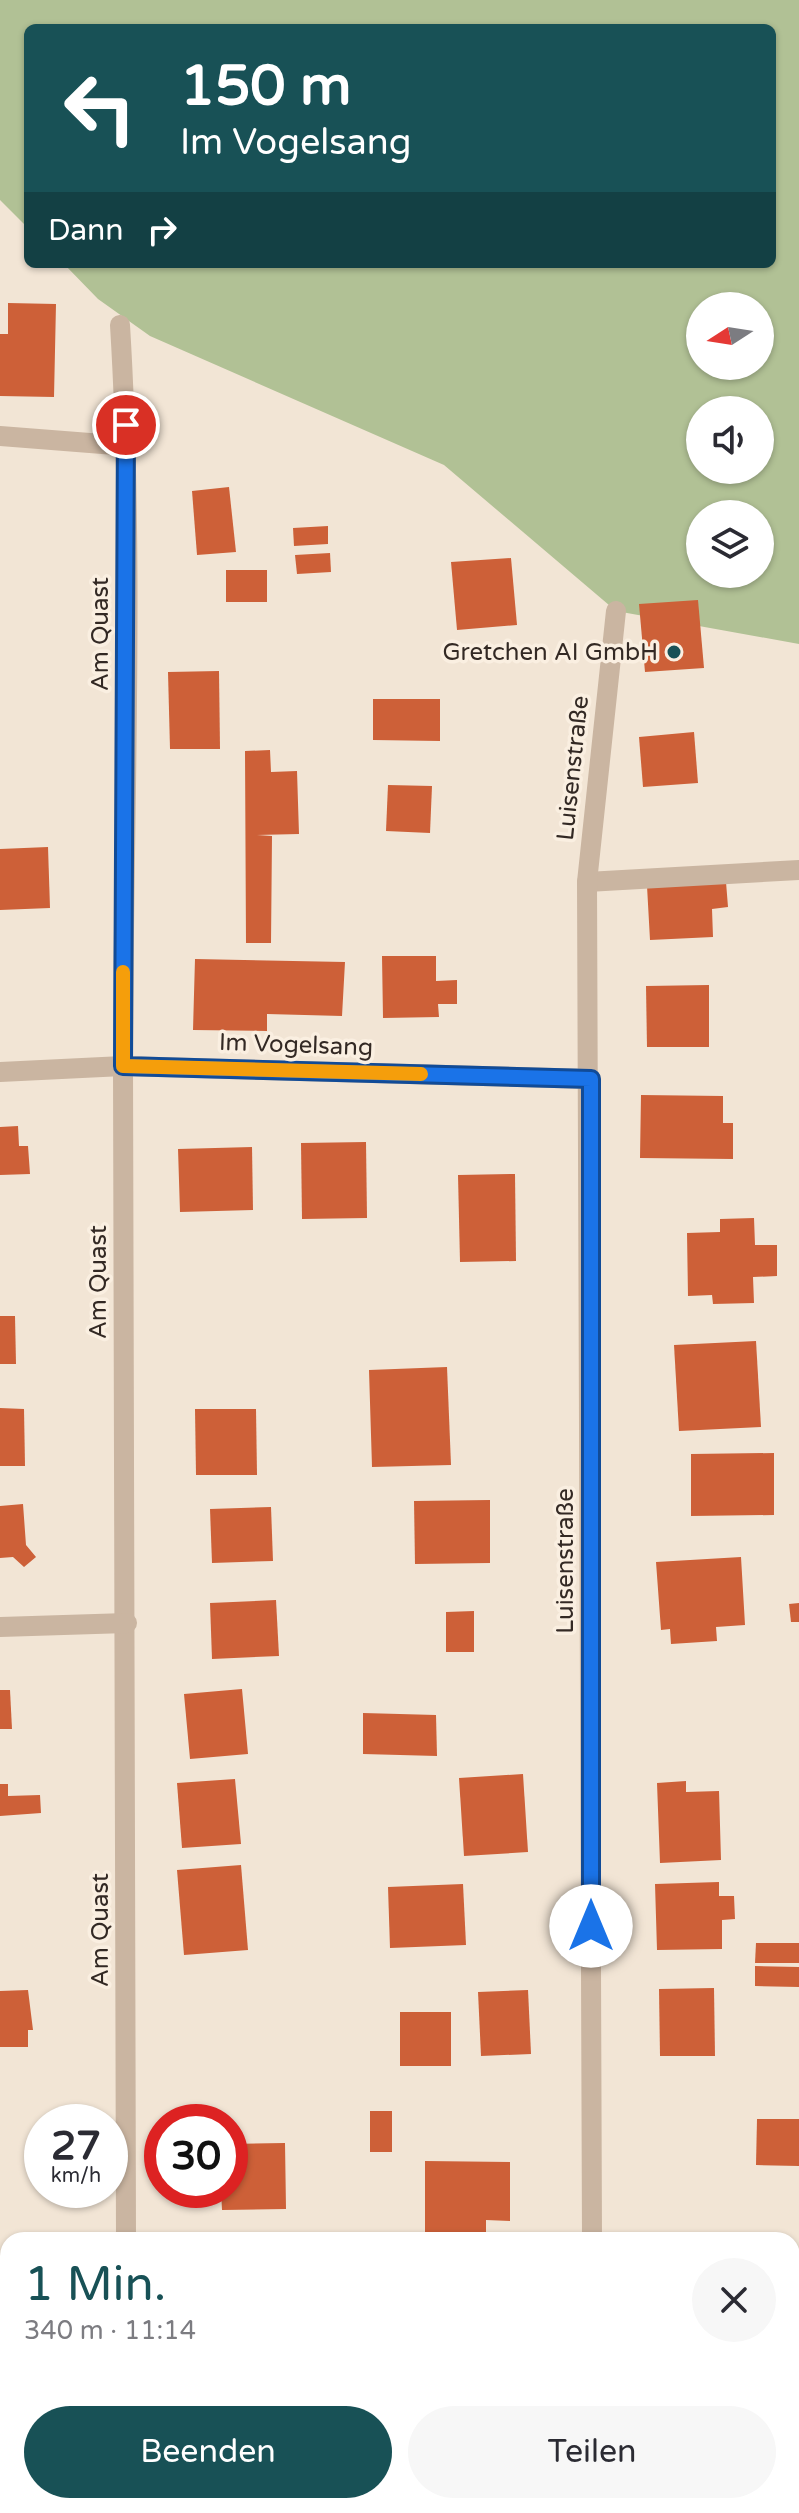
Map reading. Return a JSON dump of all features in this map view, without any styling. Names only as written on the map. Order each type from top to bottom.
[{"type":"street","name":"Am Quast","points":[[120,325],[128,446],[123,1066],[127,1623],[126,2232]]},
{"type":"street","points":[[0,436],[128,446]]},
{"type":"street","name":"Luisenstraße","points":[[592,2232],[591,1079],[587,882],[616,611]]},
{"type":"street","points":[[587,882],[799,870]]},
{"type":"street","name":"Im Vogelsang","points":[[0,1072],[123,1066],[591,1079]]},
{"type":"street","points":[[0,1627],[127,1623]]},
{"type":"green space","points":[[0,0],[799,0],[799,644],[616,611],[444,465],[150,336],[98,299],[68,268],[776,268],[776,24],[24,24],[24,224],[0,200]]},
{"type":"building","points":[[8,303],[56,304],[54,397],[0,396],[0,334],[8,334]]},
{"type":"building","points":[[229,487],[236,552],[197,555],[192,491]]},
{"type":"building","points":[[328,526],[328,544],[294,546],[293,528]]},
{"type":"building","points":[[330,553],[331,572],[297,574],[295,555]]},
{"type":"building","points":[[511,558],[517,625],[457,630],[451,562]]},
{"type":"building","points":[[226,570],[267,570],[267,602],[226,602]]},
{"type":"building","points":[[698,600],[704,668],[645,672],[639,604]]},
{"type":"building","points":[[219,671],[220,749],[170,749],[168,672]]},
{"type":"building","points":[[373,699],[440,699],[440,741],[373,740]]},
{"type":"building","points":[[694,732],[698,783],[643,787],[639,737]]},
{"type":"building","points":[[270,750],[271,772],[297,771],[299,834],[257,835],[272,836],[271,943],[246,943],[245,751]]},
{"type":"building","points":[[388,785],[432,786],[430,833],[386,831]]},
{"type":"building","points":[[48,847],[50,908],[0,910],[0,849]]},
{"type":"building","points":[[726,882],[728,907],[712,909],[713,937],[650,940],[647,886]]},
{"type":"building","points":[[382,956],[436,956],[436,981],[457,980],[457,1004],[438,1004],[439,1017],[383,1018]]},
{"type":"building","points":[[195,959],[345,962],[342,1016],[267,1014],[267,1031],[193,1030]]},
{"type":"building","points":[[709,985],[709,1047],[647,1047],[646,986]]},
{"type":"building","points":[[641,1095],[723,1096],[723,1123],[733,1123],[733,1159],[640,1158]]},
{"type":"building","points":[[18,1126],[19,1146],[28,1146],[30,1174],[0,1175],[0,1127]]},
{"type":"building","points":[[366,1142],[367,1218],[302,1219],[301,1143]]},
{"type":"building","points":[[252,1147],[253,1210],[180,1212],[178,1149]]},
{"type":"building","points":[[515,1174],[516,1261],[460,1262],[458,1175]]},
{"type":"building","points":[[754,1218],[755,1245],[777,1245],[777,1276],[753,1277],[754,1303],[713,1304],[712,1295],[688,1296],[687,1233],[720,1232],[720,1219]]},
{"type":"building","points":[[0,1316],[15,1316],[16,1364],[0,1364]]},
{"type":"building","points":[[756,1341],[761,1427],[679,1431],[674,1345]]},
{"type":"building","points":[[447,1367],[451,1465],[372,1467],[369,1370]]},
{"type":"building","points":[[0,1408],[24,1409],[25,1466],[0,1466]]},
{"type":"building","points":[[195,1409],[256,1409],[257,1475],[196,1475]]},
{"type":"building","points":[[774,1453],[774,1515],[691,1516],[691,1454]]},
{"type":"building","points":[[490,1500],[490,1563],[415,1564],[414,1501]]},
{"type":"building","points":[[23,1504],[26,1545],[36,1557],[24,1567],[13,1557],[0,1558],[0,1506]]},
{"type":"building","points":[[271,1507],[273,1561],[212,1563],[210,1509]]},
{"type":"building","points":[[741,1557],[745,1625],[716,1627],[717,1641],[671,1644],[670,1629],[661,1630],[656,1562]]},
{"type":"building","points":[[276,1600],[279,1656],[212,1659],[210,1603]]},
{"type":"building","points":[[799,1603],[799,1622],[791,1622],[789,1604]]},
{"type":"building","points":[[474,1611],[474,1652],[446,1652],[446,1612]]},
{"type":"building","points":[[242,1689],[248,1754],[190,1759],[184,1694]]},
{"type":"building","points":[[0,1690],[10,1690],[12,1729],[0,1729]]},
{"type":"building","points":[[363,1713],[436,1715],[437,1756],[363,1754]]},
{"type":"building","points":[[523,1774],[528,1852],[464,1856],[459,1778]]},
{"type":"building","points":[[235,1779],[241,1844],[182,1848],[177,1783]]},
{"type":"building","points":[[686,1781],[686,1792],[719,1791],[721,1860],[660,1863],[657,1783]]},
{"type":"building","points":[[0,1784],[8,1784],[8,1796],[40,1795],[41,1813],[0,1816]]},
{"type":"building","points":[[241,1865],[248,1950],[184,1955],[177,1870]]},
{"type":"building","points":[[719,1882],[719,1896],[734,1896],[735,1919],[722,1920],[722,1949],[657,1950],[655,1884]]},
{"type":"building","points":[[463,1884],[466,1945],[390,1948],[388,1887]]},
{"type":"building","points":[[756,1943],[799,1943],[799,1963],[755,1963]]},
{"type":"building","points":[[755,1966],[799,1967],[799,1987],[755,1986]]},
{"type":"building","points":[[714,1988],[715,2056],[660,2056],[659,1989]]},
{"type":"building","points":[[28,1990],[33,2030],[28,2030],[28,2047],[0,2047],[0,1991]]},
{"type":"building","points":[[528,1990],[531,2054],[481,2056],[478,1992]]},
{"type":"building","points":[[400,2012],[451,2012],[451,2066],[400,2066]]},
{"type":"building","points":[[370,2111],[392,2111],[392,2152],[370,2152]]},
{"type":"building","points":[[757,2119],[799,2119],[799,2166],[756,2165]]},
{"type":"building","points":[[285,2143],[286,2209],[222,2210],[248,2208],[248,2144]]},
{"type":"building","points":[[425,2161],[510,2162],[510,2221],[486,2220],[486,2232],[425,2232]]},
{"type":"slow traffic","points":[[123,972],[123,1066],[421,1074]]},
{"type":"place","name":"Gretchen AI GmbH","points":[[674,652]]},
{"type":"route","points":[[126,425],[123,1066],[591,1079],[591,1926]]}]
